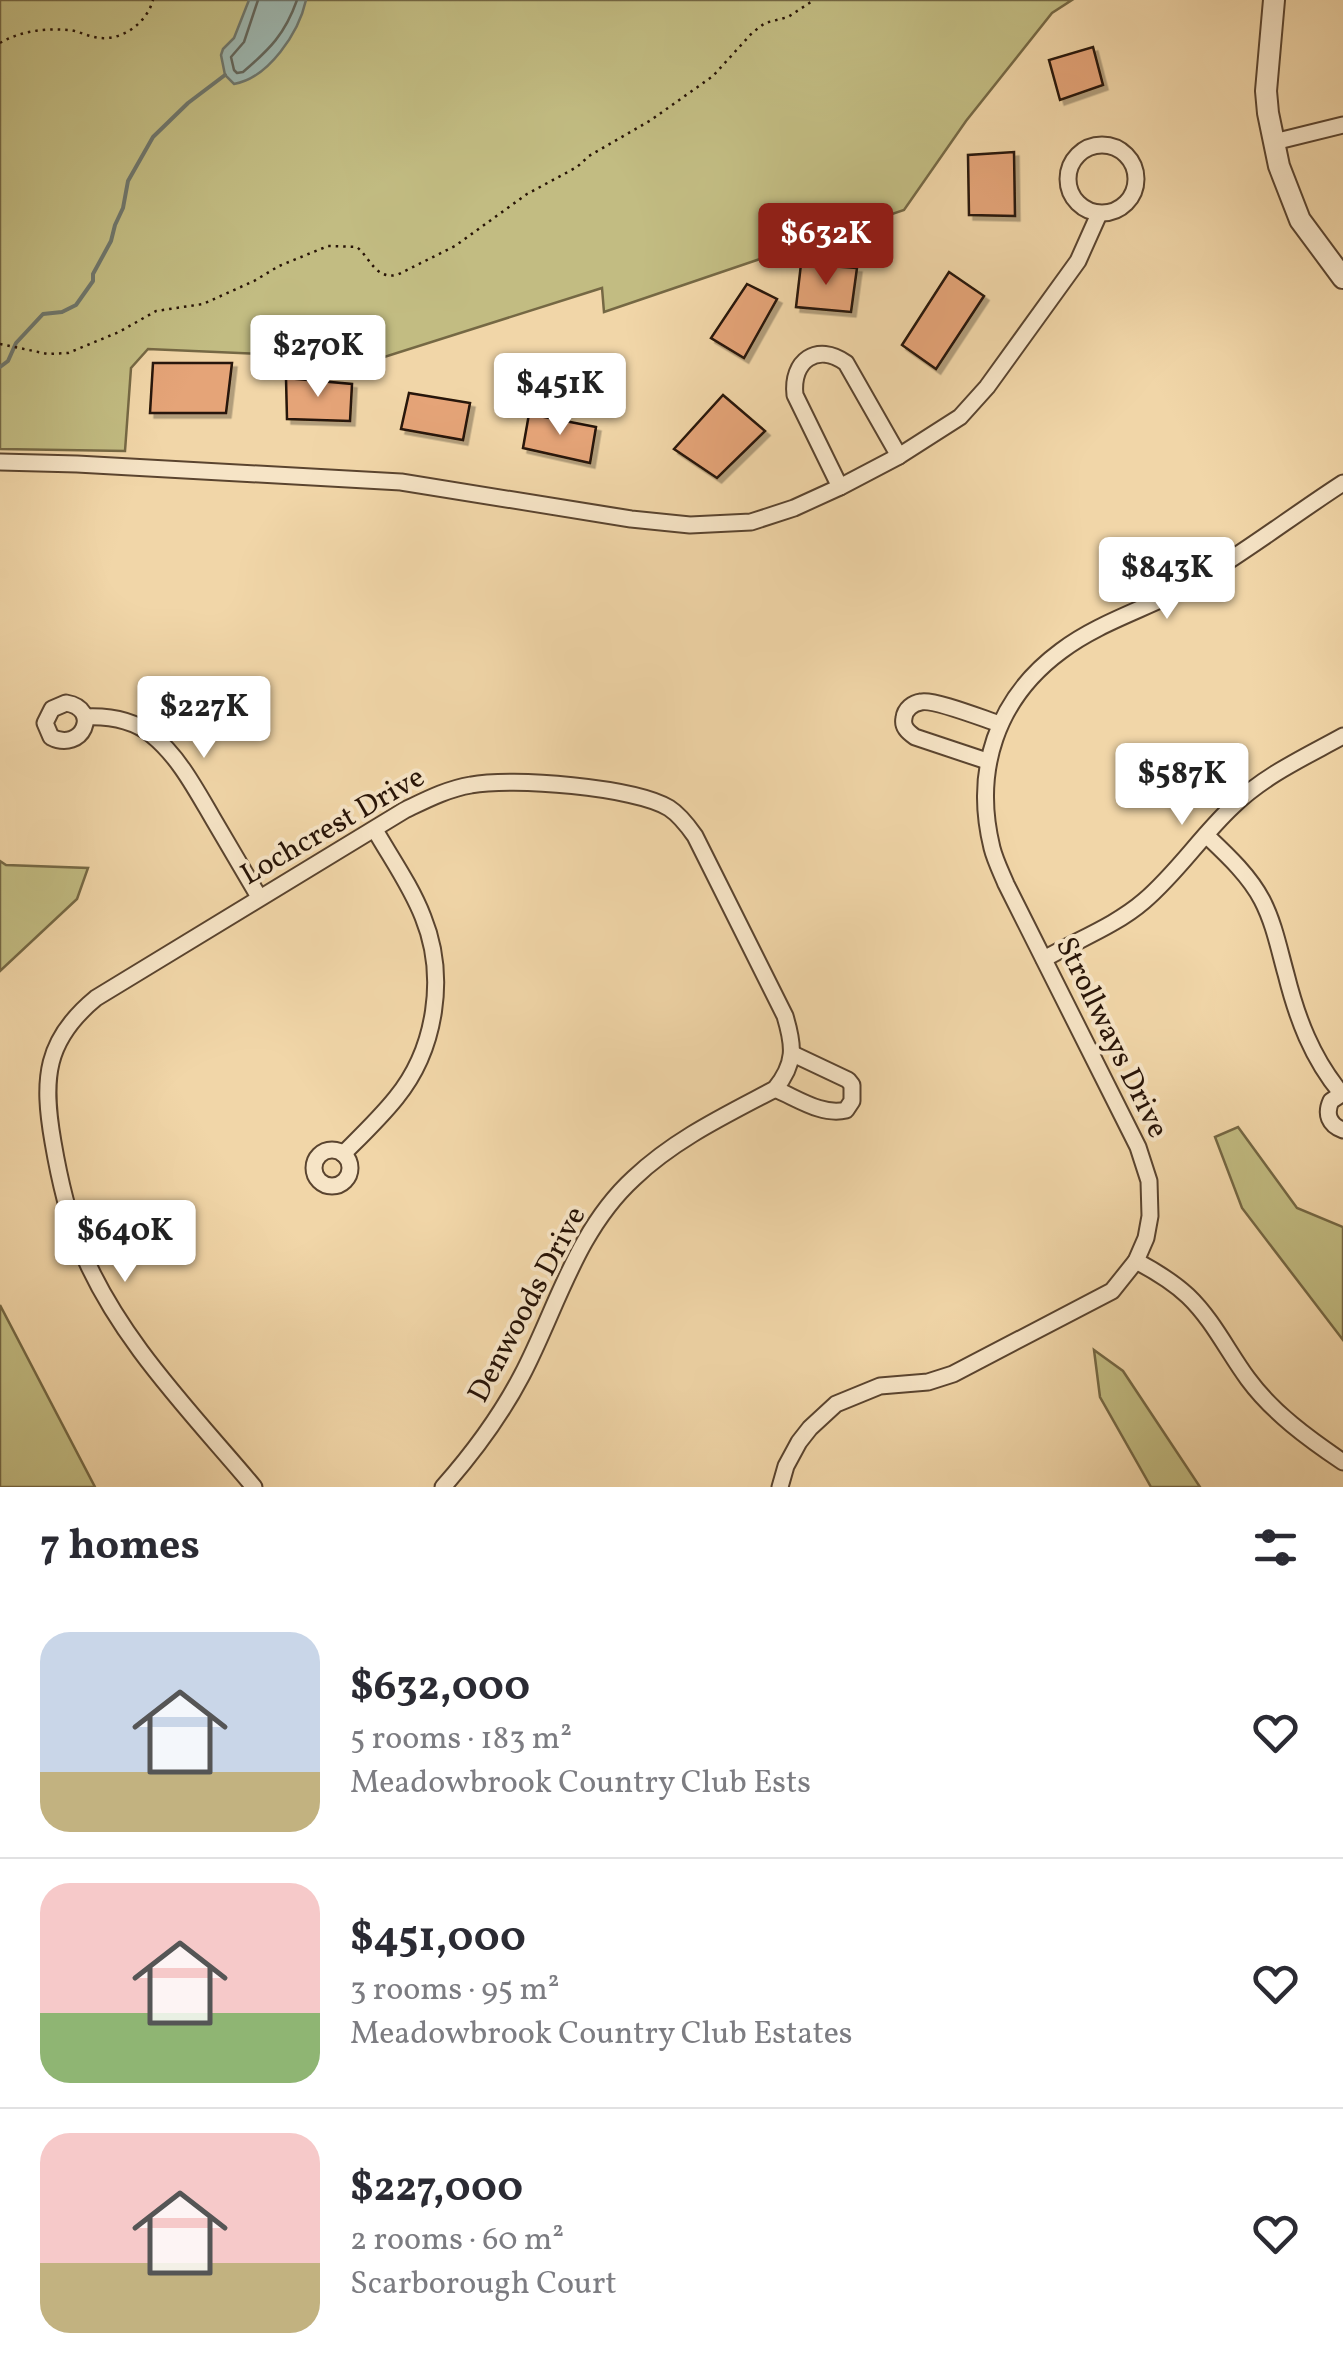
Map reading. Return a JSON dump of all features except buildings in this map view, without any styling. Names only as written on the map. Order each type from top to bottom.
[{"type":"street","points":[[1274,0],[1266,91],[1279,166],[1300,220],[1343,278]]},
{"type":"street","points":[[1274,142],[1343,125]]},
{"type":"street","points":[[1108,144],[1128,156],[1137,175],[1128,202],[1116,211],[1099,214],[1076,202],[1068,177],[1077,155],[1087,148],[1108,144]]},
{"type":"street","points":[[0,462],[401,482],[690,525],[751,522],[840,487],[899,456],[960,416],[987,387],[1078,261],[1099,214]]},
{"type":"street","points":[[840,487],[795,395],[796,372],[811,357],[827,354],[846,363],[899,456]]},
{"type":"street","points":[[1000,724],[928,701],[914,704],[905,714],[904,725],[915,738],[987,761],[1000,724],[1022,690],[1060,651],[1208,575],[1343,483]]},
{"type":"street","points":[[86,717],[116,718],[134,724],[168,749],[259,897]]},
{"type":"street","points":[[1044,959],[1142,902],[1257,786],[1343,736]]},
{"type":"street","name":"Strollways Drive","points":[[780,1487],[786,1466],[800,1442],[836,1404],[880,1386],[928,1382],[974,1364],[1112,1291],[1136,1261],[1146,1238],[1150,1181],[1138,1147],[992,850],[987,761]]},
{"type":"street","name":"Lochcrest Drive","points":[[254,1487],[137,1345],[108,1302],[79,1244],[56,1160],[48,1104],[52,1052],[76,1014],[96,998],[405,810],[466,785],[519,781],[632,794],[670,809],[684,821],[696,836],[785,1016],[793,1054]]},
{"type":"street","points":[[344,1154],[398,1097],[428,1038],[434,1012],[433,951],[425,922],[375,830]]},
{"type":"street","points":[[1206,835],[1240,868],[1261,896],[1312,1053],[1342,1093],[1331,1101],[1328,1112],[1332,1124],[1343,1130]]},
{"type":"street","points":[[793,1054],[848,1080],[852,1084],[852,1101],[846,1110],[826,1111],[775,1088],[785,1077],[793,1054]]},
{"type":"street","name":"Denwoods Drive","points":[[443,1487],[502,1411],[523,1374],[576,1255],[599,1218],[632,1179],[670,1147],[775,1088]]},
{"type":"street","points":[[1136,1261],[1190,1298],[1250,1382],[1316,1444],[1343,1462]]},
{"type":"path","points":[[0,43],[17,34],[42,30],[113,37],[147,16],[153,0]]},
{"type":"path","points":[[0,344],[48,354],[68,353],[156,311],[203,304],[328,246],[357,247],[378,272],[398,275],[456,246],[527,194],[651,120],[713,76],[752,33],[765,24],[788,18],[814,0]]},
{"type":"shaded area","points":[[0,0],[1072,0],[1052,13],[966,121],[904,210],[604,312],[602,288],[378,359],[148,349],[131,368],[125,451],[0,449]]},
{"type":"shaded area","points":[[0,861],[6,865],[88,868],[77,899],[0,971]]},
{"type":"shaded area","points":[[1238,1127],[1297,1208],[1343,1227],[1343,1340],[1242,1208],[1215,1137]]},
{"type":"shaded area","points":[[0,1305],[95,1487],[0,1487]]},
{"type":"shaded area","points":[[1094,1350],[1123,1371],[1200,1487],[1151,1487],[1100,1397]]},
{"type":"water","points":[[249,0],[306,0],[297,26],[280,52],[259,73],[234,84],[225,75],[221,55],[234,38]]},
{"type":"waterway","points":[[0,367],[43,314],[62,312],[76,305],[93,281],[123,208],[128,181],[153,137],[225,75]]}]
